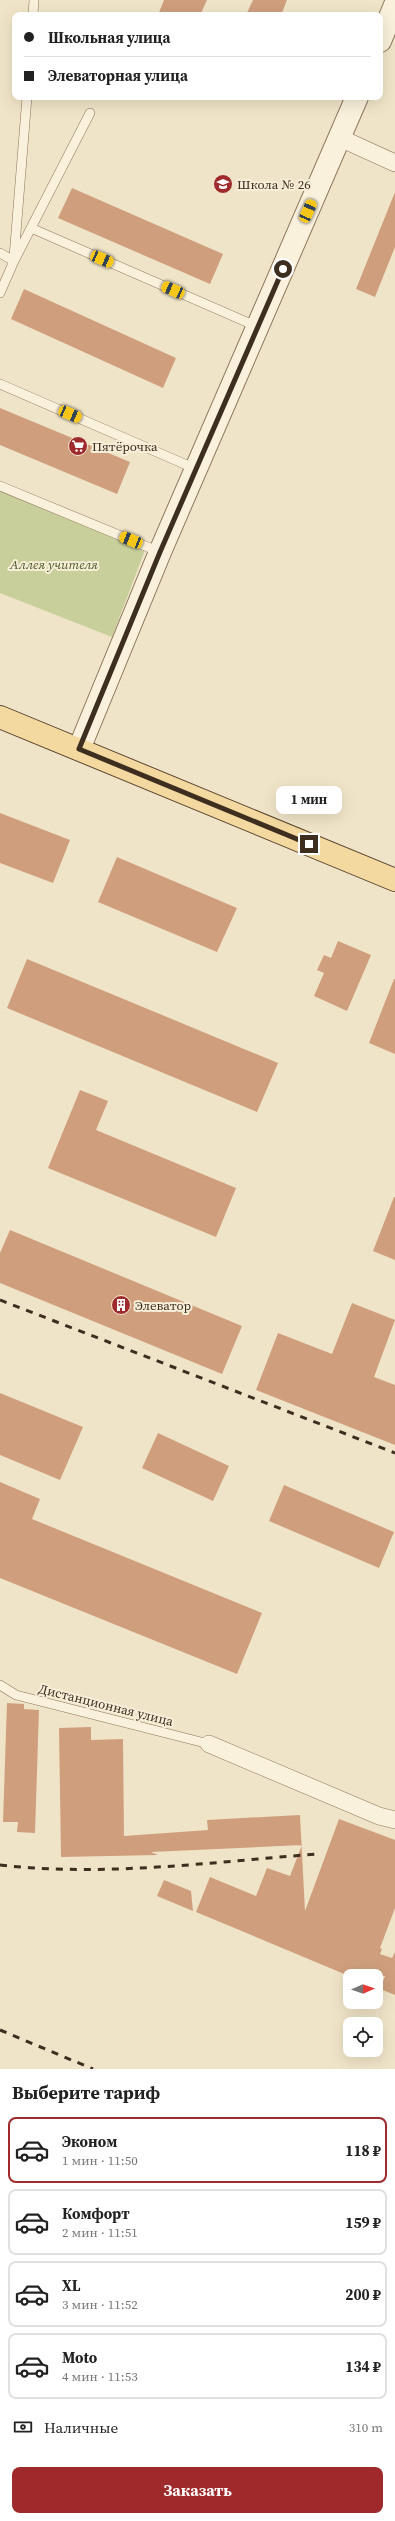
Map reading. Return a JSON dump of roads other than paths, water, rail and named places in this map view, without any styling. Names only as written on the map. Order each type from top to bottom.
[{"type":"main road","points":[[0,717],[395,880]]},
{"type":"street","points":[[383,34],[395,5]]},
{"type":"street","points":[[79,749],[160,552],[356,100]]},
{"type":"street","points":[[340,138],[395,163]]},
{"type":"street","points":[[209,1744],[379,1816],[395,1820]]},
{"type":"lane","points":[[33,12],[34,0]]},
{"type":"lane","points":[[14,261],[27,100]]},
{"type":"lane","points":[[0,293],[14,261],[90,113]]},
{"type":"lane","points":[[31,228],[258,327]]},
{"type":"lane","points":[[0,253],[14,261]]},
{"type":"lane","points":[[0,384],[196,468]]},
{"type":"lane","points":[[0,486],[160,552]]},
{"type":"lane","name":"Дистанционная улица","points":[[0,1685],[16,1696],[209,1744]]},
{"type":"railway","points":[[0,1300],[395,1453]]},
{"type":"railway","points":[[0,1865],[39,1868],[119,1869],[317,1854]]},
{"type":"railway","points":[[0,2030],[93,2069]]},
{"type":"place","name":"Школа № 26","points":[[223,184]]},
{"type":"place","name":"Пятёрочка","points":[[78,446]]},
{"type":"place","name":"Элеватор","points":[[121,1305]]},
{"type":"park label","name":"Аллея учителя","points":[[54,564]]}]
